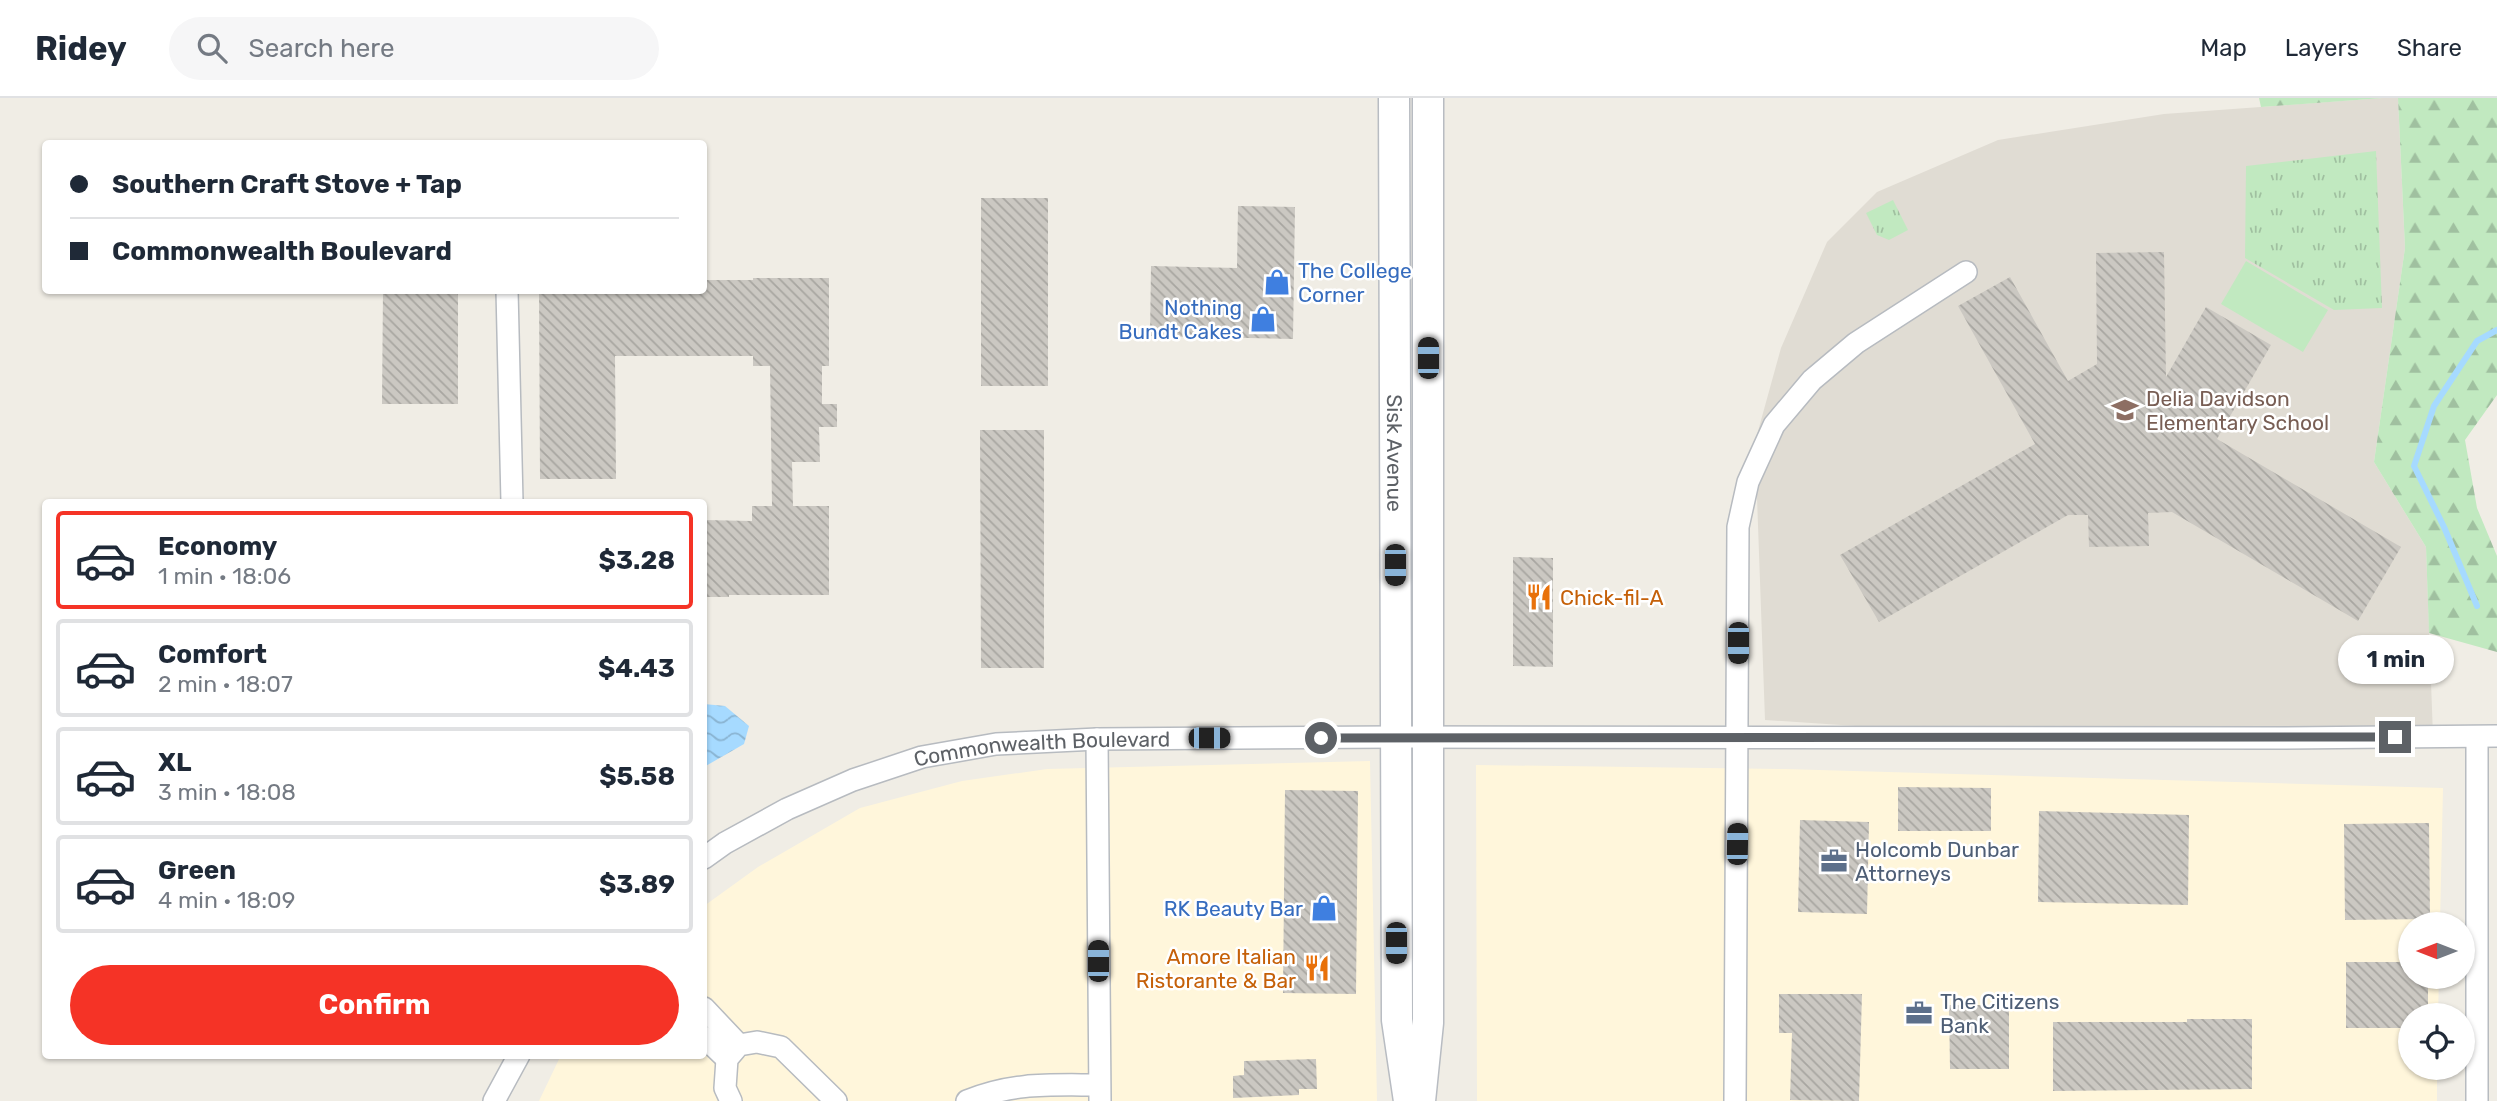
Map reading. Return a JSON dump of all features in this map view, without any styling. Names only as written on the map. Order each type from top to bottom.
[{"type":"street","name":"Sisk Avenue","points":[[1395,98],[1394,737],[1397,1020],[1409,1101]]},
{"type":"street","name":"Sisk Avenue","points":[[1420,1101],[1428,1023],[1429,98]]},
{"type":"street","points":[[1735,1101],[1739,761],[1738,527],[1748,482],[1774,425],[1812,380],[1856,343],[1966,272]]},
{"type":"street","points":[[507,294],[512,499]]},
{"type":"street","name":"Commonwealth Boulevard","points":[[707,856],[788,808],[853,780],[922,757],[996,744],[1097,739],[1394,737],[2487,736]]},
{"type":"street","points":[[2477,1101],[2487,736]]},
{"type":"street","points":[[967,1101],[992,1091],[1026,1084],[1099,1093],[1097,739]]},
{"type":"street","points":[[707,1013],[733,1052]]},
{"type":"street","points":[[707,1039],[733,1052]]},
{"type":"street","points":[[731,1101],[725,1088],[724,1073],[733,1052],[757,1042],[781,1047],[836,1101]]},
{"type":"street","points":[[494,1101],[517,1059]]},
{"type":"shaded area","points":[[2398,98],[2405,248],[2374,462],[2426,547],[2433,736],[1975,734],[1765,720],[1755,442],[1781,348],[1827,242],[1877,192],[1998,140],[2164,114]]},
{"type":"shaded area","points":[[1370,761],[1377,1101],[539,1101],[559,1059],[707,1059],[707,904],[758,867],[860,808],[962,781],[1047,769]]},
{"type":"shaded area","points":[[1476,765],[1785,769],[2443,788],[2440,912],[2398,912],[2398,989],[2439,989],[2438,1003],[2398,1003],[2398,1080],[2437,1080],[2437,1101],[1477,1101]]},
{"type":"green space","points":[[2259,98],[2383,98],[2261,107]]},
{"type":"green space","points":[[2398,98],[2497,98],[2497,395],[2465,440],[2477,508],[2497,556],[2497,652],[2429,633],[2426,547],[2374,462],[2405,248]]},
{"type":"green space","points":[[2376,151],[2382,308],[2334,310],[2245,258],[2246,166]]},
{"type":"green space","points":[[1893,200],[1908,230],[1889,240],[1877,235],[1866,213]]},
{"type":"green space","points":[[2246,261],[2328,310],[2303,352],[2221,304]]},
{"type":"water","points":[[707,704],[725,706],[749,726],[744,744],[707,765]]},
{"type":"building","points":[[981,198],[1048,198],[1048,386],[981,386]]},
{"type":"building","points":[[1238,206],[1295,207],[1293,339],[1150,336],[1151,266],[1237,268]]},
{"type":"building","name":"Delia Davidson Elementary School","points":[[2164,252],[2166,377],[2206,307],[2271,345],[2217,439],[2401,547],[2358,621],[2172,512],[2148,513],[2149,546],[2089,547],[2088,515],[2068,515],[1879,622],[1840,555],[2035,444],[1958,306],[2010,277],[2068,381],[2097,364],[2096,253]]},
{"type":"building","points":[[829,278],[829,366],[822,366],[822,404],[837,404],[837,427],[819,427],[820,462],[792,462],[793,506],[829,506],[829,595],[707,597],[707,520],[752,521],[752,506],[772,506],[770,366],[753,366],[753,356],[615,356],[616,479],[540,479],[539,294],[707,294],[707,280]]},
{"type":"building","points":[[383,294],[458,294],[458,404],[382,404]]},
{"type":"building","points":[[980,430],[1044,430],[1044,668],[981,668]]},
{"type":"building","points":[[1513,557],[1553,558],[1553,667],[1513,666]]},
{"type":"building","points":[[1898,787],[1991,788],[1991,831],[1898,831]]},
{"type":"building","points":[[1285,790],[1358,791],[1356,994],[1283,993]]},
{"type":"building","points":[[2039,811],[2189,815],[2188,905],[2038,902]]},
{"type":"building","points":[[1800,820],[1869,822],[1867,914],[1798,912]]},
{"type":"building","points":[[2429,823],[2430,912],[2398,912],[2398,919],[2345,920],[2344,824]]},
{"type":"building","points":[[2346,962],[2398,962],[2398,989],[2428,989],[2428,1003],[2398,1003],[2398,1028],[2346,1028]]},
{"type":"building","points":[[1779,994],[1862,994],[1859,1101],[1790,1100],[1792,1033],[1779,1033]]},
{"type":"building","points":[[1949,1005],[2009,1005],[2009,1069],[1950,1069]]},
{"type":"building","points":[[2187,1019],[2252,1019],[2252,1089],[2053,1091],[2053,1022],[2187,1022]]},
{"type":"building","points":[[1316,1059],[1317,1089],[1299,1089],[1299,1095],[1233,1098],[1233,1076],[1244,1075],[1244,1061]]},
{"type":"waterway","points":[[2477,606],[2444,527],[2414,466],[2434,406],[2477,341],[2497,330]]},
{"type":"place","name":"The College Corner","points":[[1277,282]]},
{"type":"place","name":"Nothing Bundt Cakes","points":[[1263,319]]},
{"type":"place","name":"Delia Davidson Elementary School","points":[[2125,410]]},
{"type":"place","name":"Chick-fil-A","points":[[1539,597]]},
{"type":"place","name":"Holcomb Dunbar Attorneys","points":[[1834,861]]},
{"type":"place","name":"RK Beauty Bar","points":[[1324,908]]},
{"type":"place","name":"Amore Italian Ristorante & Bar","points":[[1317,968]]},
{"type":"place","name":"The Citizens Bank","points":[[1919,1013]]},
{"type":"route","points":[[1321,738],[2395,737]]}]
